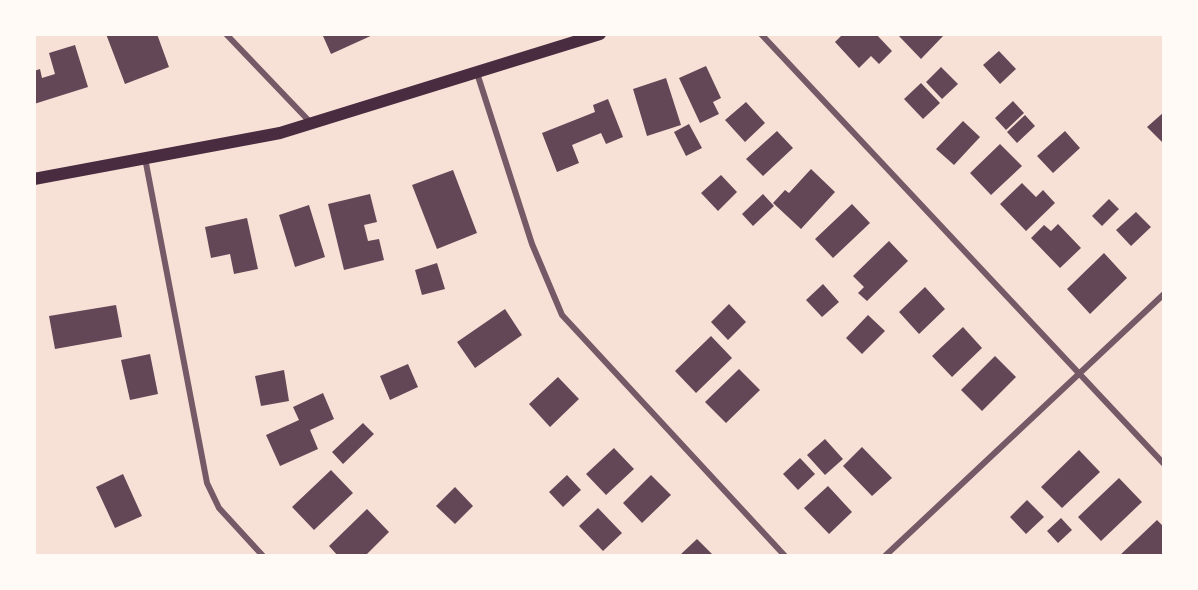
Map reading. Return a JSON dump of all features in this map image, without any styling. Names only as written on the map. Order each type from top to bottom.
[{"type":"main road","points":[[34,179],[279,133],[600,34]]},
{"type":"street","points":[[226,34],[311,123]]},
{"type":"street","points":[[761,34],[1164,464]]},
{"type":"street","points":[[477,73],[532,243],[562,315],[785,555]]},
{"type":"street","points":[[145,159],[207,483],[219,507],[263,555]]},
{"type":"street","points":[[885,555],[1164,294]]},
{"type":"building","points":[[106,34],[157,34],[169,67],[125,84]]},
{"type":"building","points":[[326,34],[375,34],[331,54],[323,36]]},
{"type":"building","points":[[843,34],[876,34],[892,51],[879,64],[871,56],[859,68],[835,42]]},
{"type":"building","points":[[897,34],[945,34],[921,59]]},
{"type":"building","points":[[75,45],[88,87],[34,104],[34,71],[40,69],[42,78],[55,74],[49,53]]},
{"type":"building","points":[[999,51],[1016,69],[1000,84],[983,65]]},
{"type":"building","points":[[706,66],[721,98],[713,102],[719,114],[700,123],[679,78]]},
{"type":"building","points":[[941,67],[958,84],[942,99],[926,82]]},
{"type":"building","points":[[666,78],[681,125],[647,136],[633,89]]},
{"type":"building","points":[[921,83],[940,103],[923,119],[904,99]]},
{"type":"building","points":[[608,99],[623,137],[606,144],[601,133],[572,145],[579,163],[557,172],[542,133],[595,112],[593,105]]},
{"type":"building","points":[[1013,101],[1024,113],[1006,130],[995,118]]},
{"type":"building","points":[[746,102],[765,123],[745,142],[725,120]]},
{"type":"building","points":[[1164,112],[1164,144],[1147,127]]},
{"type":"building","points":[[1025,115],[1035,126],[1017,143],[1007,132]]},
{"type":"building","points":[[963,121],[980,137],[954,165],[936,149]]},
{"type":"building","points":[[689,124],[702,148],[686,156],[674,132]]},
{"type":"building","points":[[777,131],[793,148],[763,176],[746,159]]},
{"type":"building","points":[[1065,131],[1080,148],[1053,173],[1037,156]]},
{"type":"building","points":[[1000,144],[1022,166],[991,195],[970,173]]},
{"type":"building","points":[[811,169],[835,192],[801,229],[773,203],[785,190],[789,193]]},
{"type":"building","points":[[453,170],[477,233],[437,249],[412,185]]},
{"type":"building","points":[[721,175],[737,192],[718,211],[701,193]]},
{"type":"building","points":[[1022,183],[1036,197],[1043,190],[1055,203],[1026,231],[1000,204]]},
{"type":"building","points":[[370,194],[377,222],[364,225],[368,241],[379,239],[384,260],[344,270],[328,204]]},
{"type":"building","points":[[763,194],[774,206],[753,226],[742,214]]},
{"type":"building","points":[[1109,199],[1119,209],[1102,226],[1092,216]]},
{"type":"building","points":[[852,204],[870,223],[833,258],[815,239]]},
{"type":"building","points":[[309,205],[325,257],[295,267],[279,215]]},
{"type":"building","points":[[1136,212],[1151,227],[1131,246],[1116,230]]},
{"type":"building","points":[[247,218],[258,269],[234,274],[230,254],[211,258],[205,227]]},
{"type":"building","points":[[1058,224],[1081,248],[1060,268],[1031,238],[1044,225],[1051,231]]},
{"type":"building","points":[[889,241],[908,261],[867,301],[858,293],[864,287],[853,276]]},
{"type":"building","points":[[1104,253],[1127,278],[1090,314],[1067,289]]},
{"type":"building","points":[[437,263],[445,289],[422,295],[415,270]]},
{"type":"building","points":[[823,284],[839,302],[822,317],[806,300]]},
{"type":"building","points":[[925,287],[945,309],[919,334],[899,312]]},
{"type":"building","points":[[729,304],[746,322],[728,340],[711,322]]},
{"type":"building","points":[[116,305],[122,337],[55,349],[49,316]]},
{"type":"building","points":[[505,309],[522,335],[475,368],[457,342]]},
{"type":"building","points":[[868,315],[885,331],[862,354],[846,338]]},
{"type":"building","points":[[963,327],[982,348],[952,377],[932,356]]},
{"type":"building","points":[[711,336],[732,358],[696,393],[675,371]]},
{"type":"building","points":[[150,354],[158,394],[130,400],[121,360]]},
{"type":"building","points":[[995,356],[1016,377],[982,411],[961,390]]},
{"type":"building","points":[[408,364],[418,387],[390,400],[380,376]]},
{"type":"building","points":[[739,369],[760,390],[726,423],[705,402]]},
{"type":"building","points":[[284,370],[289,401],[261,406],[255,376]]},
{"type":"building","points":[[558,377],[579,399],[550,427],[529,404]]},
{"type":"building","points":[[323,393],[334,419],[310,430],[318,449],[280,466],[266,435],[299,420],[293,407]]},
{"type":"building","points":[[363,423],[374,434],[343,464],[332,452]]},
{"type":"building","points":[[825,439],[843,459],[825,475],[807,455]]},
{"type":"building","points":[[862,447],[892,478],[872,496],[843,466]]},
{"type":"building","points":[[614,448],[634,469],[606,495],[586,474]]},
{"type":"building","points":[[1079,450],[1100,472],[1062,508],[1041,487]]},
{"type":"building","points":[[800,458],[815,474],[798,490],[783,474]]},
{"type":"building","points":[[331,470],[353,493],[314,530],[292,507]]},
{"type":"building","points":[[123,474],[142,516],[115,528],[96,487]]},
{"type":"building","points":[[567,475],[581,490],[563,507],[549,492]]},
{"type":"building","points":[[651,475],[671,495],[642,523],[623,503]]},
{"type":"building","points":[[1119,478],[1142,502],[1101,541],[1078,517]]},
{"type":"building","points":[[828,486],[852,512],[829,534],[804,508]]},
{"type":"building","points":[[455,487],[473,506],[455,524],[436,506]]},
{"type":"building","points":[[1027,500],[1044,517],[1026,534],[1010,517]]},
{"type":"building","points":[[598,508],[622,533],[603,551],[579,526]]},
{"type":"building","points":[[367,509],[389,532],[365,556],[338,556],[329,546]]},
{"type":"building","points":[[1061,518],[1072,530],[1058,543],[1047,531]]},
{"type":"building","points":[[1157,520],[1164,527],[1164,556],[1119,556]]},
{"type":"building","points":[[697,539],[714,556],[681,554]]}]
